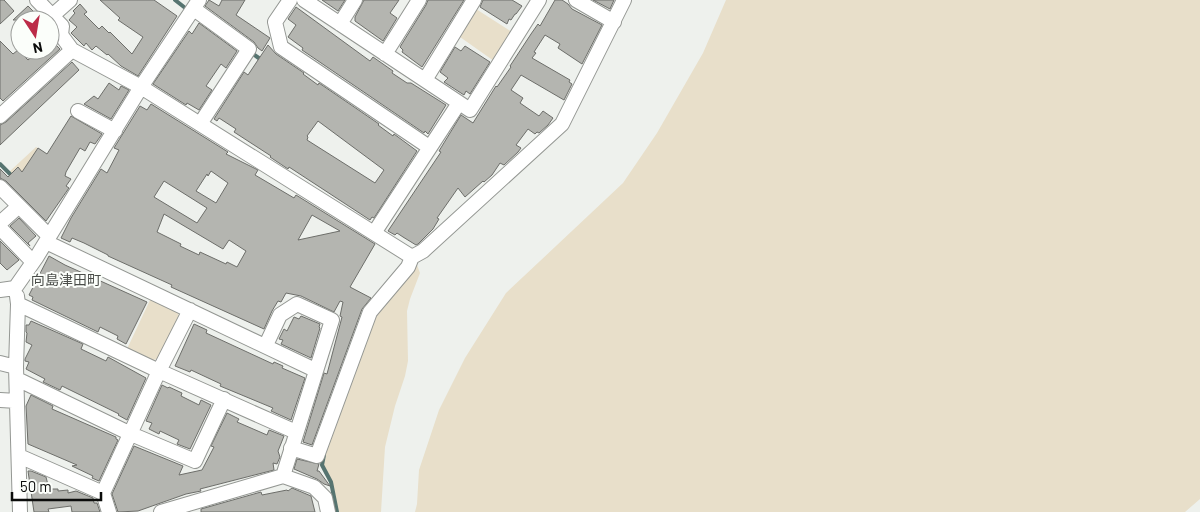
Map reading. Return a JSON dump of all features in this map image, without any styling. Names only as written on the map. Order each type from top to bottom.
[{"type":"street","points":[[37,0],[46,10]]},
{"type":"street","points":[[59,10],[70,0]]},
{"type":"street","points":[[290,0],[275,22],[281,48],[428,147]]},
{"type":"street","points":[[304,0],[470,110],[539,0]]},
{"type":"street","points":[[340,24],[355,0]]},
{"type":"street","points":[[385,54],[419,0]]},
{"type":"street","points":[[425,80],[474,0]]},
{"type":"street","points":[[576,0],[614,22]]},
{"type":"street","points":[[292,448],[316,456],[370,312],[408,267],[412,257],[423,251],[562,124],[624,0]]},
{"type":"street","points":[[20,512],[16,373],[18,304],[15,288],[48,239],[141,87],[196,4],[249,49],[200,124]]},
{"type":"street","points":[[60,24],[62,26],[61,35],[72,50],[141,87],[412,257]]},
{"type":"street","points":[[0,116],[72,50]]},
{"type":"street","points":[[374,233],[428,147],[459,103]]},
{"type":"street","points":[[78,110],[115,132]]},
{"type":"street","points":[[0,187],[48,239],[315,370]]},
{"type":"street","points":[[0,223],[19,206]]},
{"type":"street","points":[[0,228],[33,262]]},
{"type":"street","points":[[0,290],[15,288]]},
{"type":"street","points":[[18,304],[159,371],[296,432]]},
{"type":"street","points":[[266,345],[280,315],[297,304],[332,320],[283,476]]},
{"type":"street","points":[[109,512],[104,493],[159,371],[190,310]]},
{"type":"street","points":[[0,363],[131,434],[195,461],[224,399]]},
{"type":"street","points":[[0,400],[17,401]]},
{"type":"street","points":[[19,456],[104,493]]},
{"type":"street","points":[[163,512],[283,476],[314,487],[324,498],[328,512]]},
{"type":"shaded area","points":[[726,0],[1200,0],[1200,499],[1185,512],[415,512],[419,470],[439,410],[465,358],[506,293],[623,183],[657,133],[703,53]]},
{"type":"shaded area","points":[[476,9],[512,32],[494,61],[460,37]]},
{"type":"shaded area","points":[[36,147],[38,148],[29,161],[33,183],[18,168],[11,174],[9,172]]},
{"type":"shaded area","points":[[415,263],[420,273],[407,311],[408,361],[385,447],[381,512],[337,512],[332,484],[321,458],[373,313]]},
{"type":"shaded area","points":[[151,298],[176,308],[179,316],[157,359],[149,361],[127,349]]},
{"type":"building","points":[[0,0],[4,0],[13,10],[10,10],[10,15],[0,24]]},
{"type":"building","points":[[100,0],[154,0],[177,16],[138,76],[121,66],[96,46],[92,50],[86,43],[84,46],[71,33],[77,27],[69,20],[75,13],[73,11],[80,4],[87,12],[84,14],[99,29],[102,26],[110,32],[132,54],[143,37],[118,20],[120,18]]},
{"type":"building","points":[[209,0],[219,6],[222,0],[245,0],[236,15],[270,38],[262,51],[254,42],[205,6]]},
{"type":"building","points":[[322,0],[345,0],[338,11]]},
{"type":"building","points":[[364,0],[399,0],[390,13],[397,18],[383,41],[355,21],[355,17]]},
{"type":"building","points":[[428,0],[464,0],[422,67],[402,52],[403,50],[400,47]]},
{"type":"building","points":[[483,0],[512,0],[522,6],[511,20],[509,19],[507,24],[480,7]]},
{"type":"building","points":[[555,0],[562,0],[572,9],[602,25],[582,64],[558,48],[560,44],[545,35],[534,52],[536,53],[532,58],[570,80],[569,82],[572,84],[564,100],[521,75],[511,90],[523,98],[520,103],[539,116],[543,111],[553,118],[548,125],[535,134],[528,129],[516,145],[521,148],[518,152],[504,165],[500,163],[492,175],[465,197],[458,188],[437,218],[439,219],[433,229],[418,244],[416,245],[397,233],[395,235],[388,231],[441,152],[439,151],[461,115],[473,123],[531,34],[538,24],[540,26]]},
{"type":"building","points":[[593,0],[614,0],[610,9]]},
{"type":"building","points":[[28,6],[32,10],[24,10]]},
{"type":"building","points":[[296,7],[370,61],[373,57],[407,83],[411,83],[446,105],[428,134],[302,50],[303,48],[288,37],[296,25],[288,19]]},
{"type":"building","points":[[199,23],[237,51],[226,68],[221,64],[206,86],[212,90],[199,110],[187,103],[186,105],[153,84],[189,31],[192,34]]},
{"type":"building","points":[[0,41],[10,51],[10,60],[48,60],[3,101],[0,98]]},
{"type":"building","points":[[268,45],[276,54],[318,85],[319,83],[417,151],[374,218],[372,217],[370,220],[289,167],[288,169],[270,157],[234,132],[236,129],[219,118],[217,121],[214,119],[244,72],[248,75]],"holes":[[[318,121],[384,170],[375,183],[307,140],[307,136]]]},
{"type":"building","points":[[465,46],[490,62],[470,94],[466,91],[464,95],[444,82],[448,78],[440,72],[455,47],[461,51]]},
{"type":"building","points":[[72,62],[79,70],[0,145],[0,125],[6,122]]},
{"type":"building","points":[[109,83],[119,90],[121,86],[129,90],[111,119],[84,104],[94,96],[98,99]]},
{"type":"building","points":[[151,104],[228,152],[226,154],[258,170],[255,175],[294,198],[296,195],[375,244],[350,287],[371,298],[362,309],[312,445],[303,442],[324,373],[327,374],[342,317],[340,316],[343,302],[340,301],[334,312],[301,296],[286,293],[281,302],[278,301],[264,329],[171,287],[172,285],[84,243],[72,238],[70,242],[61,238],[101,169],[107,173],[119,150],[114,148],[140,106],[147,110]],"holes":[[[211,171],[228,183],[216,203],[196,191],[207,174],[208,176]],[[164,181],[207,208],[197,223],[154,197]],[[164,214],[223,249],[229,240],[246,251],[237,267],[200,252],[199,255],[157,232]],[[312,215],[340,231],[298,240]]]},
{"type":"building","points":[[71,116],[102,134],[95,144],[90,142],[85,151],[80,148],[66,172],[65,176],[71,179],[66,186],[69,188],[46,221],[6,181],[0,178],[0,169],[8,177],[18,167],[22,172],[38,148],[47,154]]},
{"type":"building","points":[[19,218],[36,236],[28,243],[30,246],[10,226]]},
{"type":"building","points":[[0,241],[19,260],[7,270],[0,263]]},
{"type":"building","points":[[49,256],[147,302],[126,344],[117,339],[118,336],[100,327],[98,332],[32,300],[33,297],[29,295]]},
{"type":"building","points":[[301,316],[320,324],[311,358],[281,344],[283,340],[279,339],[284,329],[287,331],[294,317],[299,319]]},
{"type":"building","points":[[31,321],[83,344],[81,349],[106,361],[108,357],[146,378],[127,420],[119,414],[62,386],[60,390],[43,382],[45,379],[26,369],[29,362],[25,361],[25,359],[32,345],[26,342],[26,325],[29,325]]},
{"type":"building","points":[[194,324],[207,330],[206,333],[273,364],[274,362],[283,366],[282,368],[305,378],[291,420],[271,411],[273,408],[220,386],[221,384],[191,370],[190,372],[175,366]]},
{"type":"building","points":[[162,385],[182,393],[181,396],[199,405],[201,400],[211,405],[190,449],[177,444],[179,440],[160,431],[159,434],[149,429],[152,423],[146,421]]},
{"type":"building","points":[[31,395],[53,406],[52,409],[116,437],[118,440],[99,481],[72,466],[77,465],[28,444],[26,406]]},
{"type":"building","points":[[227,413],[239,419],[237,422],[267,435],[269,430],[284,436],[278,451],[280,457],[277,464],[273,463],[274,470],[200,489],[201,491],[186,494],[138,511],[118,512],[112,494],[134,446],[183,466],[179,475],[202,470],[214,447],[211,446]]},
{"type":"building","points":[[297,459],[319,464],[317,471],[319,471],[330,486],[294,469]]},
{"type":"building","points":[[28,471],[46,477],[49,489],[58,489],[58,491],[68,490],[68,493],[76,491],[93,498],[100,512],[72,512],[71,506],[48,509],[49,512],[34,512]]},
{"type":"building","points":[[292,488],[311,496],[315,512],[201,512],[201,509],[261,492],[262,495],[288,491]]},
{"type":"waterway","points":[[175,0],[184,7]]},
{"type":"waterway","points":[[253,54],[263,61]]},
{"type":"waterway","points":[[0,164],[13,177]]},
{"type":"waterway","points":[[324,455],[322,465],[331,482],[337,512]]},
{"type":"district","name":"向島津田町","points":[[66,280]]}]
